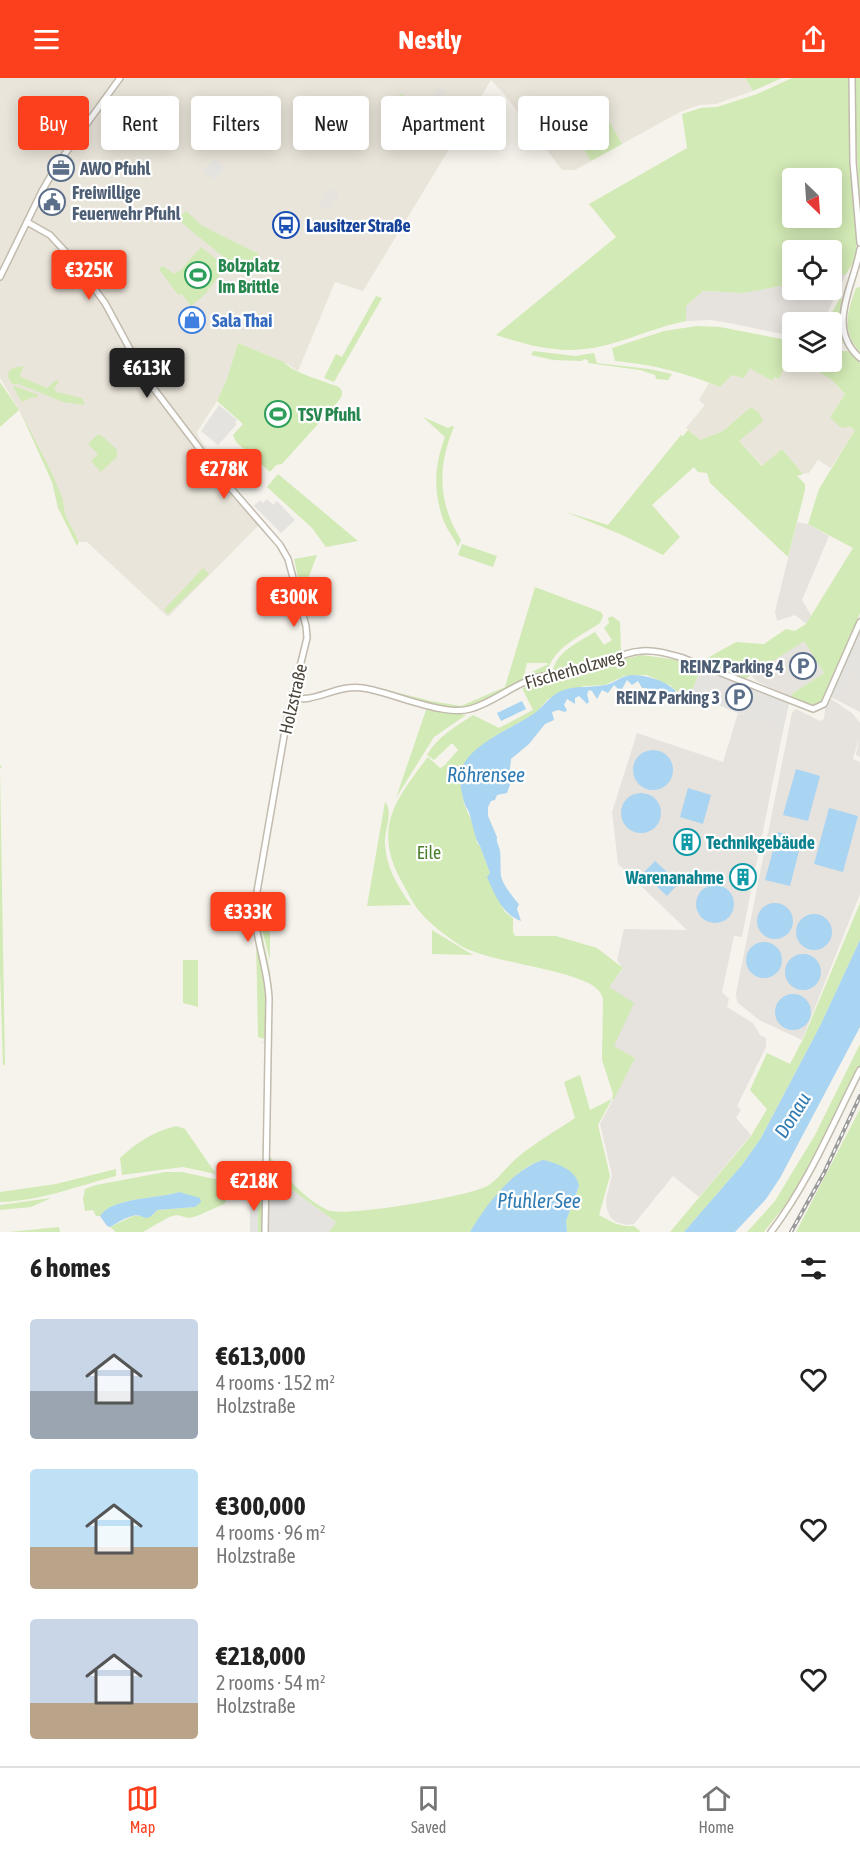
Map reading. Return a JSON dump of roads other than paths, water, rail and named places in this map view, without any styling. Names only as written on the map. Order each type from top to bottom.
[{"type":"street","points":[[0,277],[45,185],[63,155],[120,78]]},
{"type":"street","points":[[852,78],[853,162],[860,243]]},
{"type":"street","name":"Holzstraße","points":[[27,222],[50,235],[70,255],[105,303],[145,377],[221,477],[284,551],[307,632],[306,648],[292,698],[279,760],[254,912],[267,973],[269,999],[265,1232]]},
{"type":"street","points":[[860,249],[842,317],[844,334],[849,345],[860,358]]},
{"type":"street","name":"Fischerholzweg","points":[[292,698],[309,699],[333,690],[354,687],[451,710],[468,710],[533,679],[587,669],[641,651],[661,652],[683,657],[813,709],[824,704],[860,622]]},
{"type":"street","points":[[771,1232],[793,1202],[860,1070]]},
{"type":"water","name":"Röhrensee","points":[[631,675],[655,679],[676,691],[666,700],[662,700],[660,688],[649,697],[647,688],[642,688],[638,681],[632,685],[627,680],[622,689],[619,690],[614,685],[608,693],[602,690],[597,699],[589,690],[587,704],[579,696],[575,698],[575,704],[567,699],[564,705],[567,710],[552,712],[554,720],[545,724],[529,744],[511,759],[510,769],[514,773],[507,793],[497,795],[495,800],[491,801],[488,816],[497,837],[502,879],[519,904],[517,909],[521,921],[514,918],[496,897],[487,877],[490,873],[465,805],[460,782],[461,770],[466,760],[483,744],[536,712],[557,693],[572,688],[606,685]]},
{"type":"water","points":[[522,701],[526,709],[501,721],[497,713]]},
{"type":"water","points":[[653,750],[667,756],[673,770],[667,784],[653,790],[639,784],[633,770],[639,756]]},
{"type":"water","points":[[796,769],[820,776],[808,821],[783,815]]},
{"type":"water","points":[[688,788],[711,795],[703,824],[680,817]]},
{"type":"water","points":[[641,793],[655,799],[661,813],[655,827],[641,833],[627,827],[621,813],[627,799]]},
{"type":"water","points":[[829,808],[858,816],[843,872],[814,864]]},
{"type":"water","points":[[778,832],[802,839],[790,886],[765,880]]},
{"type":"water","points":[[655,861],[679,883],[667,896],[643,873]]},
{"type":"water","points":[[715,885],[728,891],[734,904],[728,917],[715,923],[702,917],[696,904],[702,891]]},
{"type":"water","points":[[775,903],[788,908],[793,921],[788,934],[775,939],[762,934],[757,921],[762,908]]},
{"type":"water","points":[[814,914],[827,919],[832,932],[827,945],[814,950],[801,945],[796,932],[801,919]]},
{"type":"water","name":"Donau","points":[[860,940],[860,1027],[780,1178],[766,1199],[735,1232],[684,1232],[742,1165],[761,1138],[820,1026]]},
{"type":"water","points":[[764,942],[777,947],[782,960],[777,973],[764,978],[751,973],[746,960],[751,947]]},
{"type":"water","points":[[803,954],[816,959],[821,972],[816,985],[803,990],[790,985],[785,972],[790,959]]},
{"type":"water","points":[[793,994],[806,999],[811,1012],[806,1025],[793,1030],[780,1025],[775,1012],[780,999]]},
{"type":"water","name":"Pfuhler See","points":[[543,1160],[566,1168],[577,1180],[579,1186],[566,1221],[567,1232],[470,1232],[492,1200],[511,1180],[521,1171]]},
{"type":"water","points":[[179,1192],[200,1198],[201,1202],[195,1207],[157,1210],[147,1218],[132,1216],[110,1227],[100,1216],[115,1205]]},
{"type":"railway","points":[[791,1232],[824,1173],[860,1096]]},
{"type":"place","name":"AWO Pfuhl","points":[[61,168]]},
{"type":"place","name":"Freiwillige Feuerwehr Pfuhl","points":[[52,202]]},
{"type":"place","name":"Lausitzer Straße","points":[[286,225]]},
{"type":"place","name":"Bolzplatz Im Brittle","points":[[198,275]]},
{"type":"place","name":"Sala Thai","points":[[192,320]]},
{"type":"place","name":"TSV Pfuhl","points":[[278,414]]},
{"type":"place","name":"REINZ Parking 4","points":[[803,666]]},
{"type":"place","name":"REINZ Parking 3","points":[[739,697]]},
{"type":"place","name":"Technikgebäude","points":[[687,842]]},
{"type":"place","name":"Warenanahme","points":[[743,877]]},
{"type":"park label","name":"Eile","points":[[429,852]]}]
